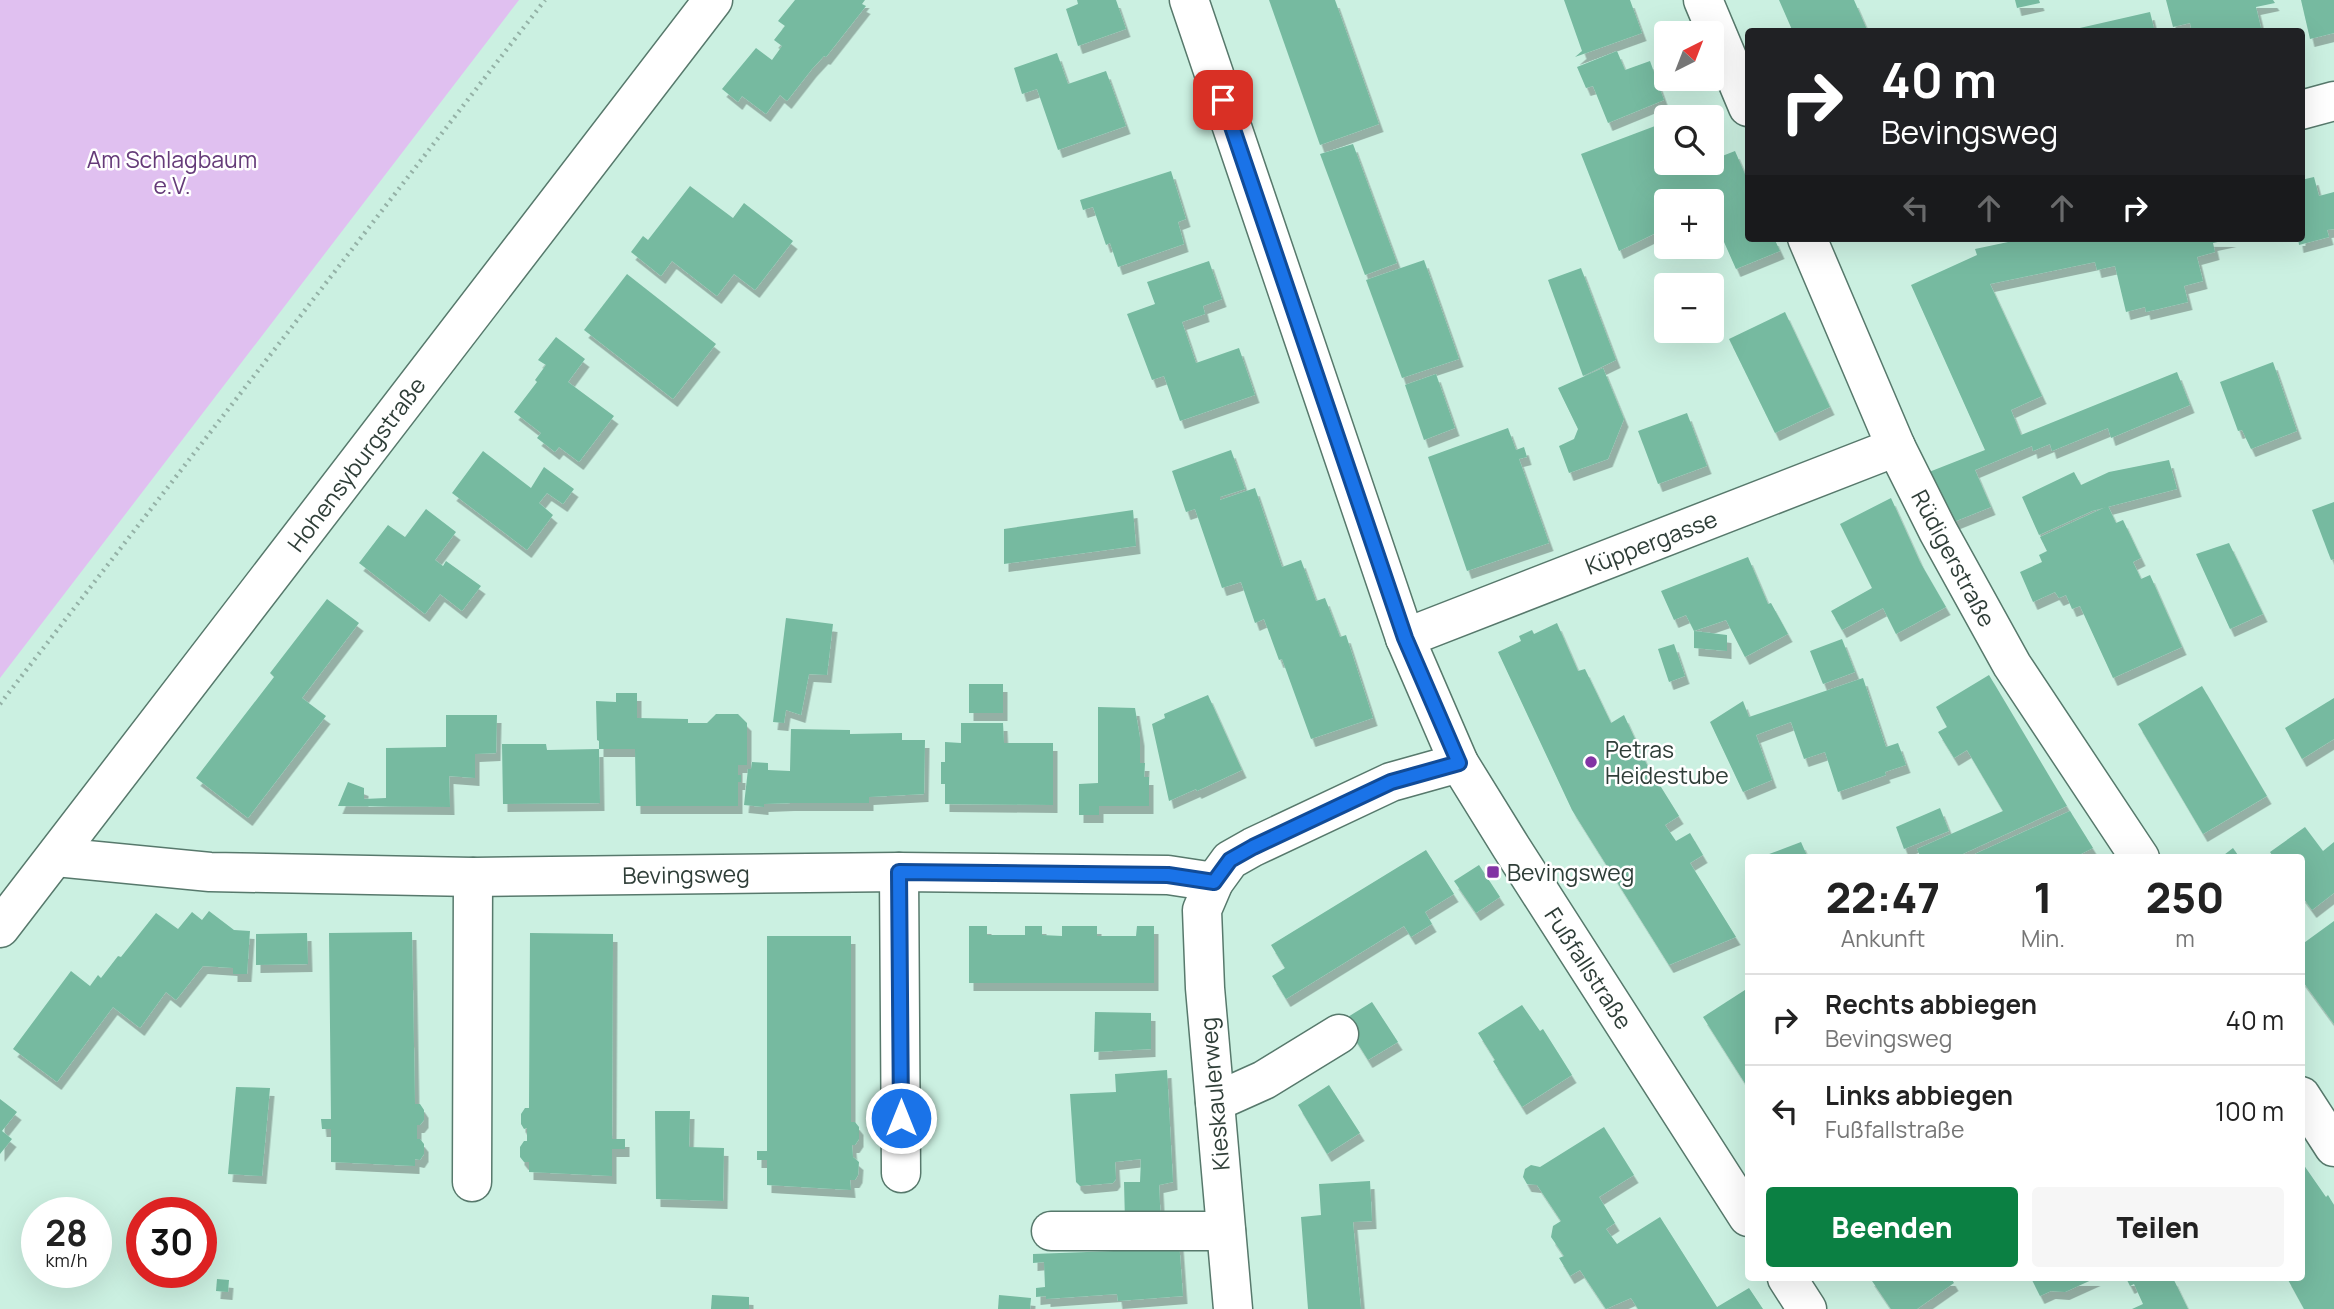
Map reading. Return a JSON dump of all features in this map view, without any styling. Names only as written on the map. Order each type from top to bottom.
[{"type":"street","name":"Hohensyburgstraße","points":[[0,929],[713,0]]},
{"type":"street","name":"Fußfallstraße","points":[[1189,0],[1405,638],[1459,763],[1745,1212]]},
{"type":"street","points":[[1703,0],[1745,100]]},
{"type":"street","points":[[2305,109],[2334,101]]},
{"type":"street","name":"Rüdigerstraße","points":[[1818,242],[1896,447],[2012,665],[2137,854]]},
{"type":"street","name":"Küppergasse","points":[[1405,638],[1896,447]]},
{"type":"street","points":[[1214,882],[1230,860],[1253,847],[1391,782],[1459,763]]},
{"type":"street","name":"Bevingsweg","points":[[56,857],[210,872],[473,877],[899,872],[1168,875],[1214,882]]},
{"type":"street","points":[[899,872],[901,1173]]},
{"type":"street","points":[[472,1182],[473,877]]},
{"type":"street","name":"Kieskaulerweg","points":[[1214,882],[1202,911],[1205,988],[1233,1309]]},
{"type":"street","points":[[1215,1102],[1264,1080],[1339,1034]]},
{"type":"street","points":[[2305,1102],[2334,1147]]},
{"type":"street","points":[[1051,1231],[1226,1231]]},
{"type":"street","points":[[1789,1281],[1807,1309]]},
{"type":"street","points":[[1217,1309],[1233,1309]]},
{"type":"path","points":[[0,704],[545,0]]},
{"type":"green space","name":"Am Schlagbaum e.V.","points":[[0,0],[519,0],[0,678]]},
{"type":"building","points":[[795,0],[865,0],[862,4],[866,6],[787,101],[780,95],[766,114],[742,96],[738,102],[722,89],[756,48],[772,60],[782,46],[774,40],[785,26],[778,21]]},
{"type":"building","points":[[1077,0],[1116,0],[1126,29],[1078,46],[1066,9],[1078,4]]},
{"type":"building","points":[[1269,0],[1335,0],[1379,124],[1320,145]]},
{"type":"building","points":[[1564,0],[1630,0],[1642,33],[1575,57],[1582,51]]},
{"type":"building","points":[[1779,0],[1854,0],[1866,28],[1791,28]]},
{"type":"building","points":[[2015,0],[2039,0],[2040,3],[2017,8]]},
{"type":"building","points":[[2166,0],[2273,0],[2275,3],[2256,7],[2261,28],[2191,28],[2190,23],[2173,27]]},
{"type":"building","points":[[2301,0],[2334,0],[2334,33],[2310,39]]},
{"type":"building","points":[[2150,12],[2154,28],[2080,28]]},
{"type":"building","points":[[1617,51],[1625,70],[1650,61],[1654,72],[1654,91],[1661,91],[1664,100],[1608,123],[1593,86],[1586,88],[1577,67]]},
{"type":"building","points":[[1057,53],[1068,84],[1106,71],[1126,126],[1058,150],[1037,89],[1022,94],[1014,68]]},
{"type":"building","points":[[1654,126],[1654,175],[1724,175],[1724,155],[1735,151],[1745,174],[1745,242],[1776,242],[1780,251],[1736,269],[1724,242],[1724,189],[1654,189],[1654,234],[1619,251],[1581,154]]},
{"type":"building","points":[[1353,144],[1397,263],[1365,275],[1320,154]]},
{"type":"building","points":[[1171,171],[1186,219],[1178,222],[1184,244],[1118,267],[1110,243],[1106,245],[1093,207],[1083,210],[1080,200]]},
{"type":"building","points":[[2314,177],[2319,196],[2334,192],[2334,229],[2327,230],[2329,237],[2299,245],[2299,242],[2305,242],[2305,179]]},
{"type":"building","points":[[690,186],[733,218],[744,203],[793,241],[755,290],[734,274],[717,296],[672,261],[661,276],[631,252],[643,236],[648,240]]},
{"type":"building","points":[[2008,242],[2218,242],[2213,243],[2215,252],[2197,257],[2203,281],[2184,286],[2188,302],[2146,312],[2145,307],[2126,312],[2115,266],[2097,270],[2095,262],[1990,284],[2042,396],[2011,410],[2021,435],[2177,372],[2190,405],[2111,438],[2108,428],[2052,451],[2050,444],[2033,451],[2032,446],[1975,470],[1991,507],[1951,523],[1929,472],[1985,450],[1911,285],[1977,255],[1975,249]]},
{"type":"building","points":[[1424,260],[1459,359],[1402,378],[1366,280]]},
{"type":"building","points":[[1209,261],[1222,299],[1203,306],[1205,314],[1182,322],[1196,363],[1239,348],[1255,395],[1180,421],[1164,376],[1152,380],[1127,314],[1155,304],[1147,282]]},
{"type":"building","points":[[1581,268],[1616,360],[1583,376],[1548,280]]},
{"type":"building","points":[[627,274],[716,344],[673,399],[584,330]]},
{"type":"building","points":[[1785,312],[1830,407],[1775,433],[1729,339]]},
{"type":"building","points":[[556,337],[585,359],[568,382],[614,416],[579,462],[559,447],[555,452],[537,438],[541,433],[514,412],[537,382],[535,380],[546,365],[538,360]]},
{"type":"building","points":[[2273,362],[2297,431],[2251,449],[2242,430],[2238,431],[2220,382]]},
{"type":"building","points":[[1603,368],[1624,419],[1608,459],[1569,473],[1559,446],[1574,439],[1578,429],[1558,388]]},
{"type":"building","points":[[1436,374],[1455,428],[1424,440],[1405,385]]},
{"type":"building","points":[[1687,413],[1707,466],[1658,484],[1638,431]]},
{"type":"building","points":[[1508,428],[1516,450],[1524,447],[1527,457],[1519,459],[1549,543],[1467,571],[1428,457]]},
{"type":"building","points":[[1231,450],[1245,489],[1220,497],[1220,500],[1255,488],[1282,567],[1301,560],[1316,601],[1325,598],[1340,637],[1346,635],[1373,718],[1311,739],[1282,659],[1279,660],[1264,619],[1255,623],[1241,582],[1222,588],[1195,509],[1186,512],[1172,471]]},
{"type":"building","points":[[483,451],[531,488],[544,467],[574,489],[563,504],[547,493],[539,503],[553,515],[527,550],[452,493]]},
{"type":"building","points":[[2169,460],[2177,489],[2092,511],[2039,535],[2022,497],[2074,472],[2081,485],[2109,472]]},
{"type":"building","points":[[1891,498],[1920,562],[1946,607],[1896,634],[1883,608],[1842,630],[1831,611],[1872,588],[1840,524]]},
{"type":"building","points":[[2334,502],[2334,559],[2331,560],[2312,510]]},
{"type":"building","points":[[2108,506],[2116,523],[2123,520],[2141,558],[2133,562],[2141,579],[2150,575],[2182,647],[2113,678],[2080,606],[2072,609],[2066,595],[2059,598],[2055,592],[2033,602],[2020,572],[2042,562],[2039,555],[2047,551],[2040,537]]},
{"type":"building","points":[[426,509],[456,532],[435,560],[443,566],[446,561],[481,586],[462,611],[440,594],[425,614],[359,563],[388,525],[405,537]]},
{"type":"building","points":[[1133,510],[1136,546],[1004,564],[1004,529]]},
{"type":"building","points":[[2229,543],[2263,614],[2230,629],[2196,554]]},
{"type":"building","points":[[1748,557],[1768,604],[1771,603],[1788,634],[1745,657],[1726,620],[1694,631],[1686,615],[1674,620],[1661,591]]},
{"type":"building","points":[[327,599],[359,623],[302,698],[326,716],[248,818],[196,778],[274,677],[270,673]]},
{"type":"building","points":[[786,618],[833,624],[827,675],[809,674],[801,715],[786,710],[784,723],[773,722]]},
{"type":"building","points":[[1557,623],[1578,671],[1585,669],[1611,723],[1624,715],[1646,763],[1679,816],[1665,825],[1676,841],[1690,833],[1703,855],[1690,863],[1736,937],[1669,965],[1572,810],[1498,652],[1521,641],[1519,636],[1532,630],[1534,634]]},
{"type":"building","points":[[1694,631],[1727,635],[1727,651],[1694,648]]},
{"type":"building","points":[[1842,639],[1855,672],[1823,684],[1810,651]]},
{"type":"building","points":[[1674,644],[1685,676],[1669,682],[1658,649]]},
{"type":"building","points":[[1989,675],[2067,806],[1963,854],[1919,854],[1917,849],[2003,811],[1967,750],[1954,758],[1938,732],[1947,727],[1936,707]]},
{"type":"building","points":[[1863,678],[1886,747],[1898,743],[1906,765],[1838,792],[1825,752],[1804,759],[1791,722],[1756,735],[1772,780],[1743,792],[1710,722],[1743,701],[1749,717]]},
{"type":"building","points":[[969,684],[1003,684],[1003,713],[969,713]]},
{"type":"building","points":[[2202,686],[2267,796],[2203,834],[2138,724]]},
{"type":"building","points":[[616,693],[637,693],[637,718],[688,719],[688,723],[707,723],[716,714],[738,714],[747,723],[747,765],[738,765],[741,782],[738,782],[738,806],[636,806],[635,749],[599,749],[597,740],[596,701],[616,702]]},
{"type":"building","points":[[1208,695],[1242,770],[1169,801],[1152,724],[1165,718],[1164,714]]},
{"type":"building","points":[[2334,698],[2334,739],[2302,759],[2285,728]]},
{"type":"building","points":[[1098,707],[1135,708],[1140,738],[1140,763],[1145,763],[1144,777],[1149,777],[1149,806],[1099,806],[1099,815],[1079,815],[1079,784],[1098,783]]},
{"type":"building","points":[[446,715],[497,715],[496,753],[475,754],[475,778],[449,776],[450,807],[338,806],[348,782],[364,788],[364,799],[386,798],[386,748],[446,747]]},
{"type":"building","points":[[961,723],[1003,723],[1004,743],[1053,743],[1053,805],[945,804],[941,762],[945,762],[945,742],[961,743]]},
{"type":"building","points":[[791,729],[850,730],[850,734],[902,733],[902,740],[925,740],[924,794],[869,797],[869,803],[790,803],[764,804],[764,807],[744,805],[748,769],[751,769],[752,762],[768,763],[768,770],[790,771]]},
{"type":"building","points":[[502,744],[546,744],[547,750],[599,749],[600,803],[503,804]]},
{"type":"building","points":[[1940,808],[1949,831],[1904,849],[1896,827]]},
{"type":"building","points":[[2070,811],[2093,848],[2081,854],[1975,854]]},
{"type":"building","points":[[2305,827],[2323,851],[2334,842],[2334,893],[2312,910],[2305,900],[2305,854],[2270,852]]},
{"type":"building","points":[[1801,842],[1806,854],[1769,854]]},
{"type":"building","points":[[2233,848],[2237,854],[2225,854]]},
{"type":"building","points":[[1426,850],[1454,894],[1425,912],[1432,924],[1411,937],[1404,926],[1286,999],[1272,976],[1285,968],[1271,945]]},
{"type":"building","points":[[1479,865],[1500,897],[1476,913],[1454,881]]},
{"type":"building","points":[[209,911],[234,930],[250,931],[247,974],[233,974],[233,968],[203,966],[176,1000],[166,992],[140,1028],[113,1007],[57,1082],[13,1049],[71,971],[90,986],[98,975],[101,978],[118,956],[121,957],[156,913],[178,929],[192,912],[202,920]]},
{"type":"building","points":[[2334,921],[2334,1024],[2305,984],[2305,942]]},
{"type":"building","points":[[969,926],[987,926],[987,935],[1025,935],[1025,926],[1042,926],[1042,935],[1062,936],[1062,926],[1097,926],[1097,936],[1136,936],[1137,926],[1154,926],[1154,983],[969,983]]},
{"type":"building","points":[[412,932],[415,1104],[420,1104],[424,1110],[424,1120],[417,1125],[417,1139],[424,1144],[424,1154],[420,1160],[415,1159],[415,1166],[331,1162],[331,1129],[322,1129],[321,1119],[331,1119],[329,933]]},
{"type":"building","points":[[307,933],[308,964],[256,965],[256,934]]},
{"type":"building","points":[[530,933],[613,934],[612,1139],[625,1139],[625,1149],[612,1149],[612,1176],[529,1172],[529,1162],[524,1162],[520,1157],[520,1147],[527,1141],[527,1128],[524,1129],[521,1124],[521,1114],[525,1108],[529,1108]]},
{"type":"building","points":[[767,936],[851,936],[851,1122],[855,1122],[859,1127],[859,1139],[852,1145],[853,1157],[859,1162],[858,1175],[855,1180],[850,1180],[851,1190],[767,1185],[767,1160],[757,1160],[757,1151],[767,1151]]},
{"type":"building","points":[[1745,990],[1745,1083],[1703,1017]]},
{"type":"building","points":[[1372,1002],[1398,1042],[1368,1060],[1343,1020]]},
{"type":"building","points":[[1522,1005],[1540,1031],[1543,1029],[1572,1075],[1522,1107],[1478,1033]]},
{"type":"building","points":[[1095,1012],[1151,1013],[1151,1049],[1094,1052]]},
{"type":"building","points":[[1167,1070],[1173,1182],[1159,1185],[1161,1223],[1125,1222],[1124,1182],[1140,1182],[1141,1159],[1115,1162],[1116,1179],[1113,1183],[1080,1186],[1076,1182],[1070,1094],[1116,1092],[1115,1074]]},
{"type":"building","points":[[1329,1085],[1360,1133],[1327,1154],[1298,1105]]},
{"type":"building","points":[[236,1087],[270,1088],[262,1176],[228,1174]]},
{"type":"building","points":[[0,1099],[17,1112],[2,1131],[12,1139],[0,1154]]},
{"type":"building","points":[[655,1111],[690,1111],[689,1147],[724,1148],[723,1201],[656,1199]]},
{"type":"building","points":[[1604,1127],[1634,1175],[1599,1197],[1615,1223],[1606,1229],[1617,1244],[1660,1217],[1717,1307],[1749,1288],[1763,1309],[1638,1309],[1631,1298],[1606,1309],[1580,1270],[1570,1276],[1559,1258],[1564,1256],[1551,1237],[1553,1226],[1561,1221],[1537,1185],[1527,1184],[1523,1177],[1525,1169],[1531,1165],[1540,1167]]},
{"type":"building","points":[[2305,1167],[2334,1205],[2334,1309],[2304,1309],[2289,1281],[2305,1281]]},
{"type":"building","points":[[1370,1181],[1372,1221],[1353,1222],[1361,1309],[1308,1309],[1301,1217],[1321,1215],[1319,1184]]},
{"type":"building","points":[[1179,1241],[1183,1296],[1118,1301],[1117,1294],[1046,1299],[1046,1296],[1036,1297],[1036,1288],[1045,1287],[1044,1262],[1033,1263],[1033,1254],[1114,1251],[1114,1244]]},
{"type":"building","points":[[217,1279],[229,1280],[228,1292],[216,1291]]},
{"type":"building","points":[[1872,1281],[1954,1283],[1917,1309],[1891,1309]]},
{"type":"building","points":[[2032,1281],[2089,1281],[2065,1292],[2051,1291],[2040,1296]]},
{"type":"building","points":[[2128,1281],[2174,1281],[2188,1309],[2132,1309],[2143,1304],[2134,1284],[2130,1286]]},
{"type":"building","points":[[712,1295],[749,1297],[749,1309],[711,1309]]},
{"type":"building","points":[[999,1295],[1031,1298],[1030,1309],[998,1309]]},
{"type":"place","name":"Petras Heidestube","points":[[1591,762]]},
{"type":"place","name":"Bevingsweg","points":[[1493,872]]},
{"type":"route","points":[[901,1118],[899,872],[1168,875],[1214,882],[1230,860],[1253,847],[1391,782],[1459,763],[1405,638],[1223,100]]}]
